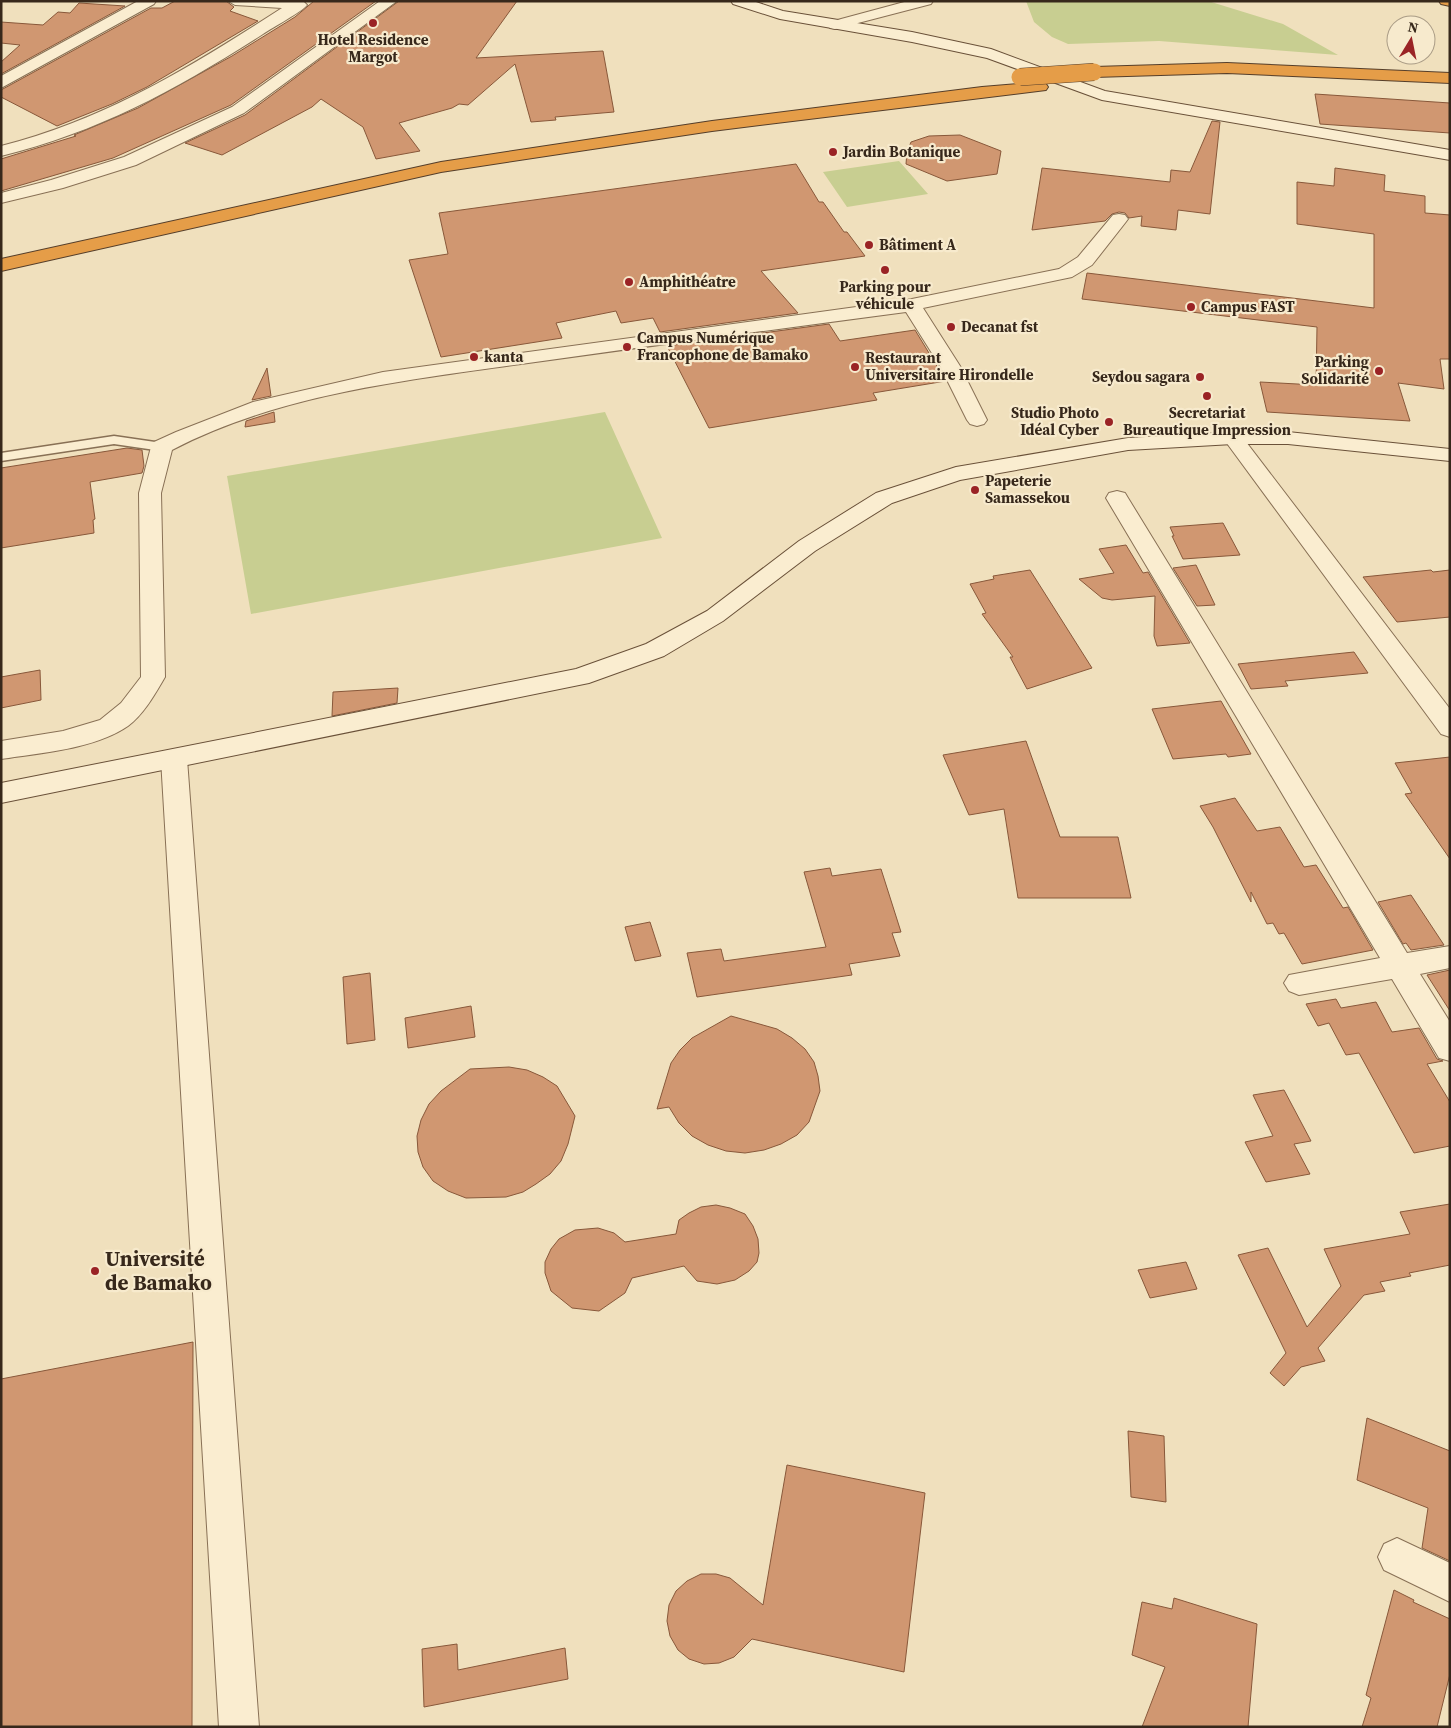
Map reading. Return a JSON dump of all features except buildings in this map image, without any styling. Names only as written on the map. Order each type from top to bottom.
[{"type":"highway","points":[[1446,1],[1450,2]]},
{"type":"highway","points":[[1,265],[441,167],[712,126],[982,92],[1040,87],[1098,77],[1227,68],[1450,78]]},
{"type":"highway","points":[[1,252],[425,157],[689,117],[975,81],[1020,77],[1229,79],[1335,82],[1450,89]]},
{"type":"street","points":[[1,83],[149,1]]},
{"type":"street","points":[[234,1],[296,6]]},
{"type":"street","points":[[1,151],[30,144],[109,115],[179,79],[296,6],[313,1]]},
{"type":"street","points":[[1,198],[57,184],[130,161],[238,110],[390,1]]},
{"type":"street","points":[[738,1],[780,15],[912,37],[991,54],[1102,95],[1450,155]]},
{"type":"street","points":[[835,25],[926,1]]},
{"type":"street","points":[[1,750],[87,734],[119,720],[143,696],[153,677],[150,493],[162,447],[183,436],[260,406],[383,378],[911,305],[1065,273],[1085,260],[1119,219]]},
{"type":"street","points":[[911,305],[950,366],[977,420]]},
{"type":"street","points":[[1,793],[580,678],[655,650],[715,616],[807,546],[884,498],[956,474],[1128,444],[1233,438],[1288,438],[1450,455]]},
{"type":"street","points":[[1233,438],[1450,728]]},
{"type":"street","points":[[1117,498],[1450,1049]]},
{"type":"street","points":[[174,759],[239,1727]]},
{"type":"street","points":[[1299,983],[1450,957]]},
{"type":"street","points":[[1397,1557],[1450,1583]]},
{"type":"lane","points":[[1,457],[114,440],[162,447]]},
{"type":"green space","points":[[1026,1],[1208,1],[1283,24],[1338,55],[1159,41],[1068,44],[1052,37],[1034,22]]},
{"type":"green space","points":[[899,161],[928,194],[847,207],[823,172]]},
{"type":"green space","points":[[605,412],[662,538],[251,614],[227,476]]},
{"type":"place","name":"Hotel Residence Margot","points":[[373,23]]},
{"type":"place","name":"Jardin Botanique","points":[[833,152]]},
{"type":"place","name":"Bâtiment A","points":[[869,245]]},
{"type":"place","name":"Parking pour véhicule","points":[[885,270]]},
{"type":"place","name":"Amphithéatre","points":[[629,282]]},
{"type":"place","name":"Campus FAST","points":[[1191,307]]},
{"type":"place","name":"Decanat fst","points":[[951,327]]},
{"type":"place","name":"Campus Numérique Francophone de Bamako","points":[[627,347]]},
{"type":"place","name":"kanta","points":[[474,357]]},
{"type":"place","name":"Restaurant Universitaire Hirondelle","points":[[855,367]]},
{"type":"place","name":"Parking Solidarité","points":[[1379,371]]},
{"type":"place","name":"Seydou sagara","points":[[1200,377]]},
{"type":"place","name":"Secretariat Bureautique Impression","points":[[1207,396]]},
{"type":"place","name":"Studio Photo Idéal Cyber","points":[[1109,422]]},
{"type":"place","name":"Papeterie Samassekou","points":[[975,490]]},
{"type":"place","name":"Université de Bamako","points":[[95,1271]]}]
